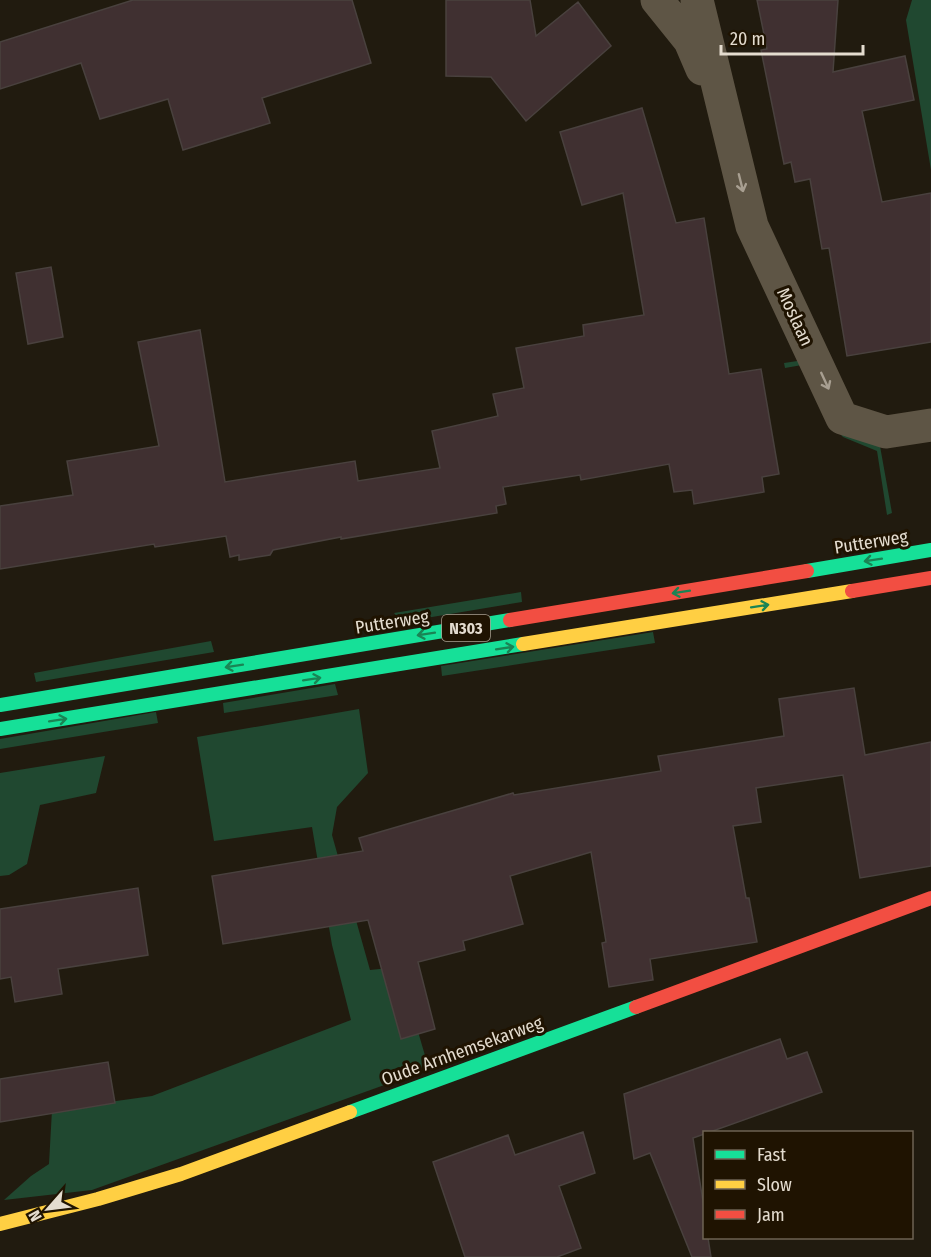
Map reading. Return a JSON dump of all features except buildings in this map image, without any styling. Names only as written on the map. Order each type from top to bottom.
[{"type":"main road","name":"Putterweg","points":[[0,705],[931,550]]},
{"type":"main road","name":"N303","points":[[0,729],[931,578]]},
{"type":"main road","name":"Oude Arnhemsekarweg","points":[[0,1224],[98,1199],[181,1174],[931,898]]},
{"type":"street","name":"Moslaan","points":[[657,0],[690,41],[726,126]]},
{"type":"street","name":"Moslaan","points":[[697,0],[752,226],[842,418],[886,432],[931,425]]},
{"type":"green space","points":[[912,0],[931,0],[931,170],[906,20]]},
{"type":"green space","points":[[804,360],[880,446],[892,513],[887,515],[877,451],[843,437],[830,423],[802,365],[785,368],[784,363]]},
{"type":"green space","points":[[521,592],[522,602],[402,622],[394,613]]},
{"type":"green space","points":[[653,632],[655,643],[442,676],[441,666]]},
{"type":"green space","points":[[211,641],[214,652],[36,682],[34,673]]},
{"type":"green space","points":[[335,684],[338,695],[224,713],[223,703]]},
{"type":"green space","points":[[359,709],[368,773],[337,807],[332,835],[370,970],[399,967],[429,1069],[92,1190],[4,1200],[31,1176],[49,1164],[52,1110],[152,1096],[351,1020],[332,945],[312,827],[214,841],[197,737]]},
{"type":"green space","points":[[156,712],[158,723],[0,749],[0,739]]},
{"type":"green space","points":[[105,756],[96,793],[40,805],[27,864],[9,875],[0,876],[0,773]]},
{"type":"traffic: fast","points":[[807,571],[931,550]]},
{"type":"traffic: fast","points":[[0,705],[510,620]]},
{"type":"traffic: fast","points":[[0,729],[523,644]]},
{"type":"traffic: fast","points":[[350,1112],[636,1007]]},
{"type":"traffic: slow","points":[[523,644],[852,591]]},
{"type":"traffic: slow","points":[[0,1224],[98,1199],[181,1174],[350,1112]]},
{"type":"traffic: jam","points":[[510,620],[807,571]]},
{"type":"traffic: jam","points":[[852,591],[931,578]]},
{"type":"traffic: jam","points":[[636,1007],[931,898]]}]
